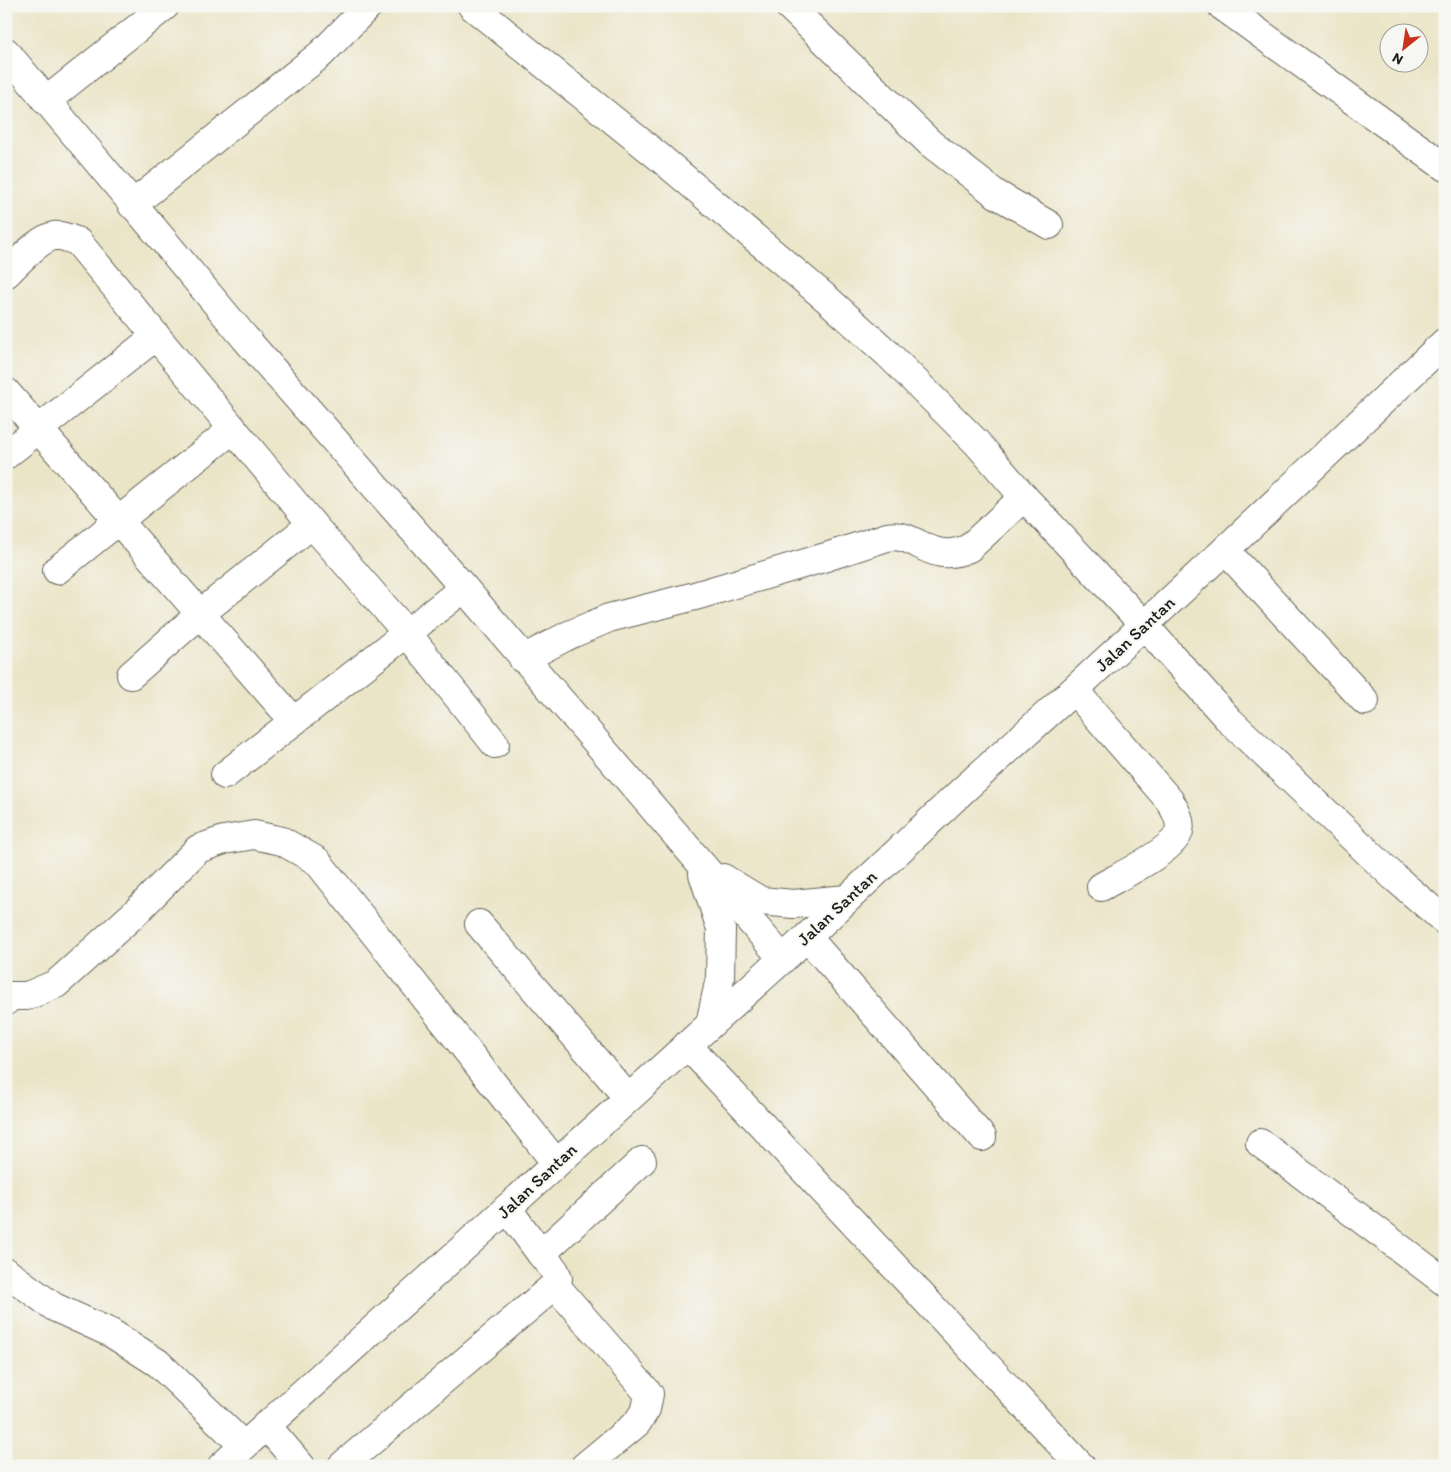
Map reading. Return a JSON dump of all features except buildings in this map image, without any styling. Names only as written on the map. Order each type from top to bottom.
[{"type":"street","points":[[46,101],[166,6]]},
{"type":"street","points":[[132,205],[321,54],[368,6]]},
{"type":"street","points":[[472,6],[636,138],[827,299],[888,354],[949,414],[1230,721],[1394,877],[1445,921]]},
{"type":"street","points":[[789,6],[930,143],[996,194],[1049,225]]},
{"type":"street","points":[[1222,6],[1445,167]]},
{"type":"street","points":[[6,52],[245,338],[464,588],[782,958]]},
{"type":"street","points":[[6,274],[42,241],[55,236],[78,242],[312,524],[407,632],[495,744]]},
{"type":"street","points":[[6,455],[156,336]]},
{"type":"street","name":"Jalan Santan","points":[[222,1466],[807,936],[1225,550],[1445,342]]},
{"type":"street","points":[[6,392],[294,721]]},
{"type":"street","points":[[57,570],[233,429]]},
{"type":"street","points":[[523,658],[609,618],[723,588],[887,537],[901,536],[928,550],[952,554],[960,552],[969,548],[1024,497]]},
{"type":"street","points":[[131,675],[200,614],[312,524]]},
{"type":"street","points":[[1225,550],[1365,701]]},
{"type":"street","points":[[225,775],[464,588]]},
{"type":"street","points":[[1074,690],[1170,802],[1177,813],[1179,822],[1179,831],[1170,845],[1101,887]]},
{"type":"street","points":[[7,996],[27,996],[56,984],[134,914],[198,849],[224,840],[254,835],[282,841],[318,861],[556,1163]]},
{"type":"street","points":[[700,864],[761,901],[793,904],[847,899]]},
{"type":"street","points":[[700,864],[721,929],[720,978],[710,1024]]},
{"type":"street","points":[[478,924],[628,1098]]},
{"type":"street","points":[[807,936],[982,1138]]},
{"type":"street","points":[[687,1045],[1081,1466]]},
{"type":"street","points":[[1260,1143],[1445,1282]]},
{"type":"street","points":[[541,1254],[642,1161]]},
{"type":"street","points":[[342,1466],[555,1285],[558,1278],[555,1271],[507,1208]]},
{"type":"street","points":[[6,1272],[54,1307],[111,1333],[158,1363],[243,1445]]},
{"type":"street","points":[[555,1285],[649,1394],[646,1409],[637,1423],[585,1466]]},
{"type":"street","points":[[266,1425],[301,1466]]}]
